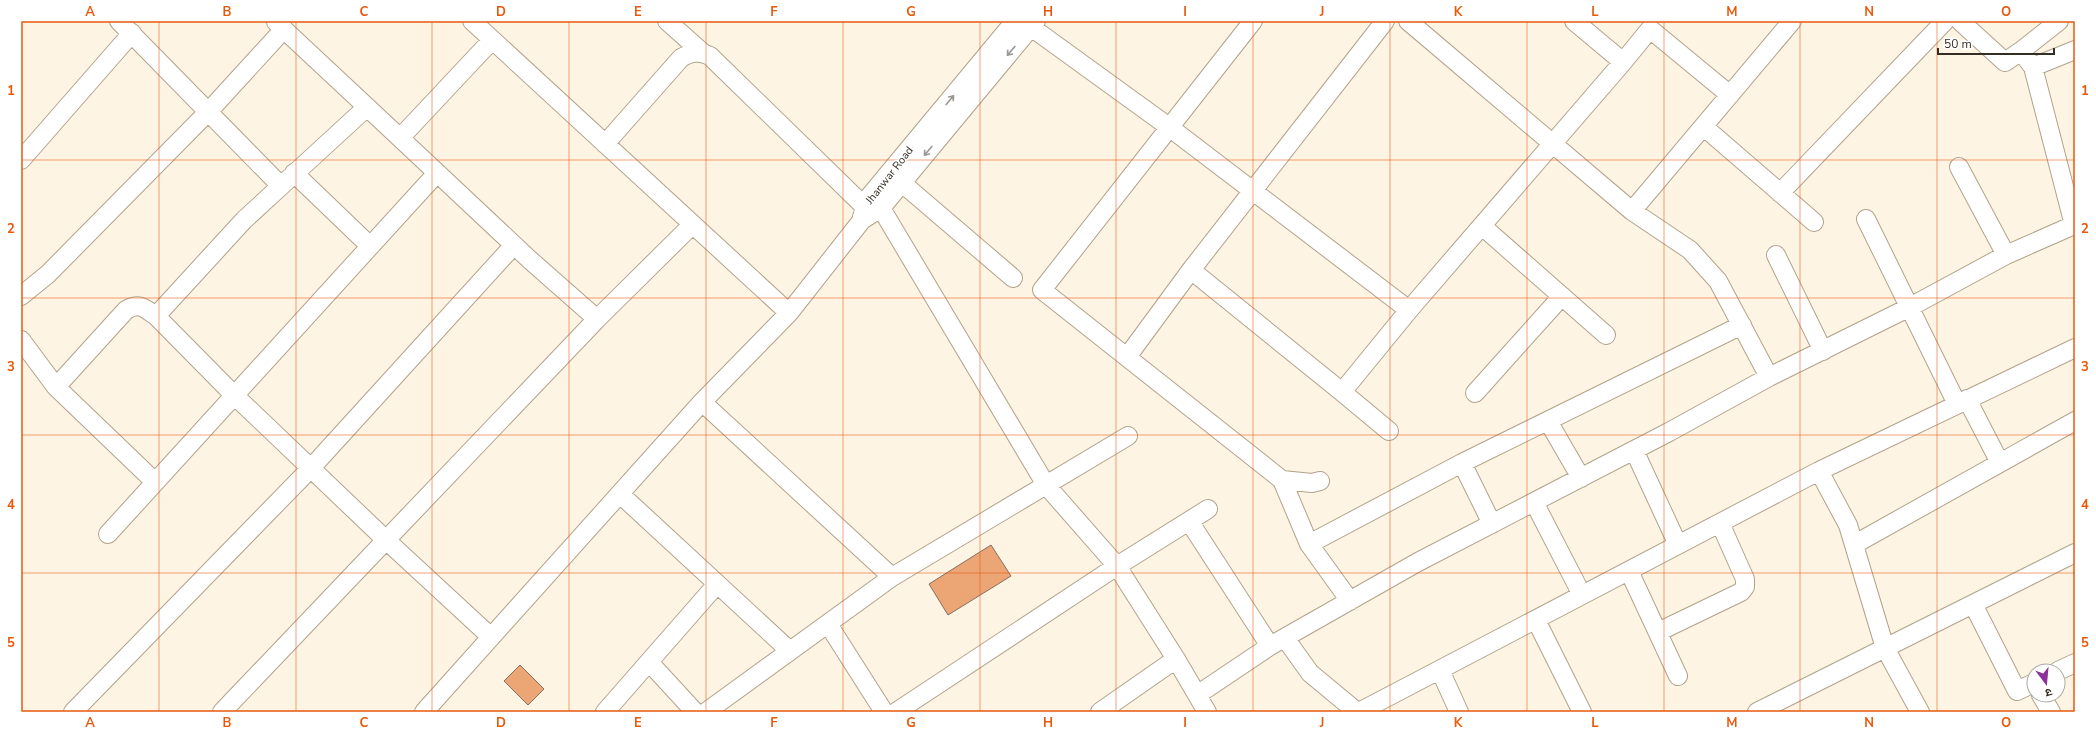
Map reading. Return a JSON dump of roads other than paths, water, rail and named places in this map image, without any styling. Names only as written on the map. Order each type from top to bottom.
[{"type":"street","points":[[119,21],[281,186]]},
{"type":"street","points":[[472,21],[789,313]]},
{"type":"street","points":[[667,21],[703,53]]},
{"type":"street","points":[[1253,21],[1042,290],[1282,480],[1309,544],[1350,601]]},
{"type":"street","points":[[1127,357],[1191,270],[1385,21]]},
{"type":"street","points":[[1408,21],[1632,212],[1690,250],[1718,281],[1769,377]]},
{"type":"street","points":[[1574,21],[1623,62]]},
{"type":"street","points":[[1632,212],[1792,21]]},
{"type":"street","points":[[1780,193],[1945,21]]},
{"type":"street","points":[[1960,21],[2005,62],[2060,21]]},
{"type":"street","points":[[1027,23],[1169,127],[1409,310]]},
{"type":"street","name":"Jhanwar Road","points":[[869,212],[902,183],[1027,23]]},
{"type":"street","name":"Jhanwar Road","points":[[869,212],[869,197],[1027,23]]},
{"type":"street","points":[[21,296],[48,274],[209,112],[280,25],[514,245],[597,320]]},
{"type":"street","points":[[1342,392],[1409,310],[1553,145],[1653,25],[1730,95]]},
{"type":"street","points":[[21,160],[132,33]]},
{"type":"street","points":[[400,138],[492,40]]},
{"type":"street","points":[[2033,67],[2075,50]]},
{"type":"street","points":[[1197,694],[1277,642],[1418,562],[1581,478],[1769,377],[1910,307],[2006,255],[2074,228],[2033,67],[2021,51]]},
{"type":"street","points":[[605,144],[681,58],[696,52],[710,56],[869,212],[1046,485],[1118,566],[1176,659],[1206,712]]},
{"type":"street","points":[[156,316],[244,220],[367,107]]},
{"type":"street","points":[[1704,127],[1814,222]]},
{"type":"street","points":[[1959,167],[2006,255]]},
{"type":"street","points":[[294,173],[370,246]]},
{"type":"street","points":[[108,534],[233,394],[437,173]]},
{"type":"street","points":[[902,183],[1013,278]]},
{"type":"street","points":[[424,712],[702,402],[789,313],[869,212]]},
{"type":"street","points":[[1866,219],[1910,307],[1962,402],[2000,463]]},
{"type":"street","points":[[222,712],[597,320],[692,225]]},
{"type":"street","points":[[1482,226],[1606,335]]},
{"type":"street","points":[[73,712],[311,468],[514,245]]},
{"type":"street","points":[[1776,255],[1822,350]]},
{"type":"street","points":[[1191,270],[1389,431]]},
{"type":"street","points":[[1475,393],[1562,296]]},
{"type":"street","points":[[56,387],[126,310],[134,305],[142,306],[156,316],[233,394],[386,540],[492,637]]},
{"type":"street","points":[[1309,544],[1462,463],[1742,325]]},
{"type":"street","points":[[21,340],[56,387],[155,482]]},
{"type":"street","points":[[1188,521],[1277,642],[1310,674],[1358,712],[1819,471],[2075,348]]},
{"type":"street","points":[[702,402],[892,577]]},
{"type":"street","points":[[1548,421],[1581,478]]},
{"type":"street","points":[[1855,544],[2075,421]]},
{"type":"street","points":[[706,712],[892,577],[1128,436]]},
{"type":"street","points":[[1634,450],[1678,545]]},
{"type":"street","points":[[1462,463],[1492,524]]},
{"type":"street","points":[[1819,471],[1848,525],[1855,544],[1884,648],[1920,712]]},
{"type":"street","points":[[1282,480],[1312,483],[1320,481]]},
{"type":"street","points":[[620,494],[790,651]]},
{"type":"street","points":[[1534,502],[1582,595]]},
{"type":"street","points":[[896,712],[1118,566],[1208,509]]},
{"type":"street","points":[[1658,632],[1741,592],[1745,588],[1745,579],[1720,523]]},
{"type":"street","points":[[1756,712],[2075,553]]},
{"type":"street","points":[[1629,571],[1678,676]]},
{"type":"street","points":[[605,712],[717,584]]},
{"type":"street","points":[[1973,604],[2017,690],[2026,688]]},
{"type":"street","points":[[1536,620],[1582,712]]},
{"type":"street","points":[[828,624],[884,712]]},
{"type":"street","points":[[1100,712],[1176,659]]},
{"type":"street","points":[[649,662],[695,712]]},
{"type":"street","points":[[1440,670],[1459,712]]},
{"type":"street","points":[[2046,703],[2051,712]]}]
